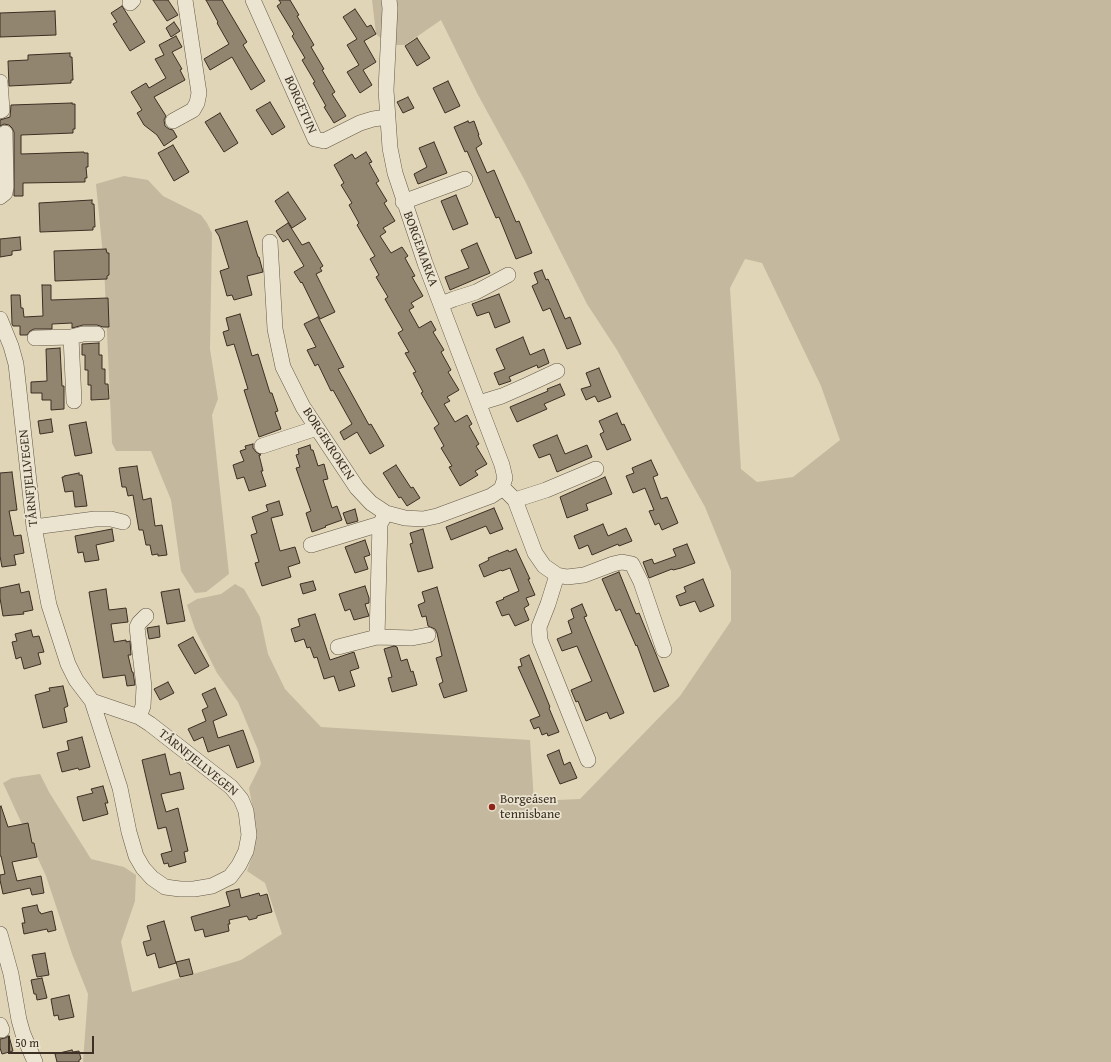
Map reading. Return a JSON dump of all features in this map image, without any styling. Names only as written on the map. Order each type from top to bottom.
[{"type":"street","points":[[173,121],[193,110],[197,103],[199,93],[185,0]]},
{"type":"street","name":"BORGETUN","points":[[253,0],[315,139],[324,141],[360,123],[373,119],[387,118]]},
{"type":"street","name":"BORGEMARKA","points":[[389,0],[390,8],[386,90],[390,148],[395,173],[403,202],[502,465],[505,478],[502,488]]},
{"type":"street","points":[[0,82],[2,110],[0,112]]},
{"type":"street","points":[[0,197],[5,193],[6,187],[5,133]]},
{"type":"street","points":[[403,202],[465,179]]},
{"type":"street","name":"BORGEKROKEN","points":[[270,242],[275,328],[283,367],[299,401],[357,488],[383,518],[423,519],[437,516],[491,496],[502,488]]},
{"type":"street","points":[[441,304],[476,292],[508,275]]},
{"type":"street","name":"TÅRNFJELLVEGEN","points":[[0,319],[11,346],[16,364],[34,527],[49,605],[68,664],[76,680],[92,701],[117,781],[136,856],[143,868],[152,878],[166,887],[180,890],[194,889],[212,886],[230,877],[239,865],[246,851],[249,835],[246,811],[241,799],[231,787],[150,724],[139,717],[92,701]]},
{"type":"street","points":[[35,338],[97,334]]},
{"type":"street","points":[[71,336],[74,401]]},
{"type":"street","points":[[479,403],[527,386],[557,371]]},
{"type":"street","points":[[262,446],[317,428]]},
{"type":"street","points":[[515,500],[546,490],[596,469]]},
{"type":"street","points":[[502,488],[515,500],[535,553],[544,566],[557,575],[567,577],[584,575],[613,564],[622,562],[632,564],[640,582],[664,650]]},
{"type":"street","points":[[34,527],[104,518],[123,522]]},
{"type":"street","points":[[311,545],[383,518],[377,637]]},
{"type":"street","points":[[557,575],[539,627],[540,640],[588,760]]},
{"type":"street","points":[[139,717],[143,706],[144,687],[137,627],[146,616]]},
{"type":"street","points":[[338,647],[377,637],[412,638],[428,635]]},
{"type":"street","points":[[0,934],[11,974],[18,1020],[35,1062]]},
{"type":"shaded area","points":[[372,0],[1111,0],[1111,1062],[83,1062],[88,994],[72,954],[46,876],[3,783],[12,778],[40,774],[49,792],[91,859],[124,867],[136,875],[135,901],[121,942],[132,992],[241,960],[282,934],[265,883],[247,871],[254,851],[253,810],[249,788],[261,764],[258,750],[238,702],[217,673],[195,629],[187,605],[197,599],[221,594],[235,584],[244,589],[260,617],[268,654],[285,689],[321,727],[530,740],[534,801],[580,799],[680,696],[731,621],[731,571],[705,507],[617,350],[587,304],[524,179],[477,93],[441,20],[405,45],[394,45],[384,41],[376,34]],"holes":[[[745,259],[762,263],[821,386],[840,440],[793,477],[757,482],[741,469],[730,288]]]},
{"type":"shaded area","points":[[124,176],[148,180],[163,196],[201,215],[212,233],[210,349],[218,399],[212,415],[229,574],[206,592],[195,593],[181,571],[171,500],[151,451],[116,451],[112,443],[104,266],[96,184]]},
{"type":"building","points":[[153,0],[168,0],[178,15],[167,21]]},
{"type":"building","points":[[206,0],[222,0],[247,42],[243,45],[265,81],[251,90],[232,57],[210,70],[204,59],[229,44]]},
{"type":"building","points":[[279,0],[290,0],[299,15],[297,16],[314,45],[311,47],[335,92],[332,94],[346,116],[334,123],[324,107],[326,106],[313,83],[315,82],[302,60],[305,58],[292,36],[294,34],[277,6],[281,3]]},
{"type":"building","points":[[122,6],[145,42],[130,51],[113,24],[117,22],[111,13]]},
{"type":"building","points":[[355,9],[367,27],[371,25],[376,34],[364,41],[376,62],[363,70],[372,85],[360,93],[347,72],[359,65],[347,45],[357,39],[343,17]]},
{"type":"building","points":[[55,11],[56,35],[0,37],[0,13]]},
{"type":"building","points":[[174,22],[180,31],[171,37],[166,28]]},
{"type":"building","points":[[176,36],[182,47],[172,52],[182,69],[180,70],[185,80],[154,97],[166,116],[164,120],[165,126],[173,130],[177,137],[164,146],[157,135],[144,125],[137,113],[142,110],[131,92],[146,83],[149,88],[166,78],[155,59],[164,55],[159,45]]},
{"type":"building","points":[[417,38],[430,58],[417,66],[405,46]]},
{"type":"building","points":[[70,53],[70,57],[72,57],[73,80],[71,80],[71,83],[9,86],[8,61],[28,60],[28,55]]},
{"type":"building","points":[[448,81],[460,106],[445,113],[433,88]]},
{"type":"building","points":[[408,97],[414,108],[403,113],[397,102]]},
{"type":"building","points":[[270,102],[285,127],[272,135],[256,110]]},
{"type":"building","points":[[75,104],[75,129],[73,129],[73,133],[21,135],[21,154],[88,153],[88,167],[86,167],[87,178],[85,178],[85,182],[23,183],[23,196],[14,196],[14,132],[9,125],[4,124],[0,126],[0,120],[10,117],[11,105]]},
{"type":"building","points":[[220,113],[238,143],[224,152],[205,122]]},
{"type":"building","points":[[468,121],[469,123],[474,121],[482,144],[476,148],[487,173],[494,170],[516,222],[519,221],[532,253],[516,259],[499,217],[496,218],[467,151],[465,152],[454,127]]},
{"type":"building","points":[[434,142],[447,173],[418,184],[414,174],[427,167],[419,148]]},
{"type":"building","points":[[173,145],[189,172],[174,181],[158,153]]},
{"type":"building","points":[[366,152],[372,162],[369,163],[379,181],[376,183],[387,201],[384,203],[395,221],[383,228],[386,232],[380,236],[391,253],[402,247],[408,256],[405,258],[415,276],[412,277],[423,296],[411,303],[414,307],[409,310],[419,328],[431,321],[436,330],[433,332],[444,350],[441,352],[451,370],[448,372],[459,390],[447,397],[450,401],[444,404],[455,422],[467,415],[472,424],[469,426],[479,444],[476,446],[487,464],[475,471],[478,475],[460,486],[449,467],[452,466],[441,448],[444,446],[434,428],[439,424],[421,393],[423,392],[413,373],[416,372],[405,353],[409,352],[398,333],[403,330],[385,299],[388,297],[376,277],[379,275],[370,259],[375,256],[357,225],[359,223],[349,205],[352,203],[341,185],[344,183],[334,165],[352,154],[355,159]]},
{"type":"building","points":[[288,192],[306,219],[292,228],[275,201]]},
{"type":"building","points":[[456,195],[468,224],[453,230],[441,201]]},
{"type":"building","points":[[92,200],[92,204],[94,204],[95,227],[93,227],[93,230],[40,232],[39,203]]},
{"type":"building","points":[[247,221],[263,272],[247,276],[252,295],[234,300],[232,295],[227,296],[220,271],[229,268],[219,236],[215,230]]},
{"type":"building","points":[[288,223],[302,245],[309,242],[323,266],[320,268],[322,271],[316,274],[335,312],[320,319],[302,282],[301,283],[294,272],[304,266],[288,239],[283,242],[276,231]]},
{"type":"building","points":[[20,237],[21,250],[12,251],[12,255],[0,257],[0,239]]},
{"type":"building","points":[[477,243],[490,273],[450,290],[445,277],[469,268],[461,250]]},
{"type":"building","points":[[106,249],[107,253],[109,253],[109,275],[107,276],[107,279],[55,281],[54,251]]},
{"type":"building","points":[[542,270],[546,280],[548,279],[565,319],[570,317],[581,344],[567,349],[550,308],[543,311],[532,286],[538,283],[534,273]]},
{"type":"building","points":[[42,285],[51,285],[51,300],[108,298],[109,327],[83,325],[72,328],[72,323],[52,324],[52,329],[34,329],[27,335],[20,335],[20,326],[13,326],[12,324],[11,295],[20,295],[21,308],[23,308],[24,317],[43,316]]},
{"type":"building","points":[[499,294],[510,322],[495,328],[489,312],[477,316],[472,304]]},
{"type":"building","points":[[240,314],[252,356],[258,354],[270,393],[272,393],[278,411],[275,412],[281,429],[259,437],[244,390],[248,389],[234,344],[227,346],[223,332],[229,330],[226,318]]},
{"type":"building","points":[[318,317],[344,367],[338,369],[369,425],[371,424],[384,446],[370,454],[357,432],[344,440],[340,432],[352,424],[333,390],[331,391],[318,364],[315,366],[307,350],[316,347],[304,324]]},
{"type":"building","points":[[523,337],[530,355],[544,349],[549,363],[538,368],[537,365],[509,377],[511,381],[499,385],[494,373],[505,369],[496,349]]},
{"type":"building","points":[[99,343],[99,355],[102,355],[102,369],[105,369],[105,384],[108,384],[109,399],[91,400],[91,385],[88,385],[88,370],[85,370],[85,355],[82,355],[82,344]]},
{"type":"building","points":[[60,348],[62,386],[64,386],[64,409],[51,410],[51,400],[42,400],[42,393],[31,393],[31,382],[47,381],[46,349]]},
{"type":"building","points":[[599,368],[611,397],[598,402],[595,396],[586,400],[581,389],[591,386],[586,373]]},
{"type":"building","points":[[560,384],[565,395],[544,404],[547,409],[517,422],[510,407],[548,391],[547,389]]},
{"type":"building","points":[[617,413],[631,440],[607,450],[600,434],[604,432],[599,421]]},
{"type":"building","points":[[51,419],[53,432],[40,434],[38,421]]},
{"type":"building","points":[[86,422],[92,453],[75,456],[69,425]]},
{"type":"building","points":[[557,435],[565,454],[587,445],[592,457],[557,472],[550,454],[539,458],[533,445]]},
{"type":"building","points":[[253,444],[253,448],[261,455],[259,455],[263,471],[261,471],[266,486],[249,491],[244,477],[237,479],[233,465],[244,461],[240,451],[246,449],[245,446]]},
{"type":"building","points":[[310,445],[318,466],[324,464],[328,479],[323,480],[332,508],[337,506],[342,520],[312,532],[306,513],[311,511],[296,468],[300,467],[296,455],[299,454],[298,449]]},
{"type":"building","points":[[651,460],[658,475],[653,477],[661,499],[667,497],[678,523],[662,530],[659,523],[655,525],[649,511],[654,510],[645,488],[633,493],[626,476],[634,473],[632,468]]},
{"type":"building","points":[[396,465],[411,488],[413,487],[420,498],[407,506],[401,497],[399,498],[383,473]]},
{"type":"building","points":[[137,466],[143,500],[151,498],[155,526],[162,525],[167,555],[152,555],[150,545],[146,545],[143,530],[139,530],[133,495],[128,496],[126,487],[122,487],[119,468]]},
{"type":"building","points":[[12,472],[17,510],[9,511],[14,536],[21,535],[24,553],[14,555],[16,565],[2,567],[0,556],[0,473]]},
{"type":"building","points":[[79,473],[79,475],[82,475],[87,506],[75,507],[73,491],[65,492],[62,477]]},
{"type":"building","points":[[605,477],[612,494],[586,504],[588,510],[567,518],[560,497]]},
{"type":"building","points":[[279,501],[283,515],[271,518],[280,551],[295,547],[300,563],[288,567],[291,577],[262,586],[255,563],[259,562],[251,535],[257,533],[252,517],[268,511],[266,505]]},
{"type":"building","points":[[494,508],[503,529],[490,534],[486,526],[451,540],[446,527]]},
{"type":"building","points":[[355,509],[358,521],[347,524],[343,513]]},
{"type":"building","points":[[603,524],[608,536],[626,528],[632,541],[619,546],[618,544],[592,555],[588,545],[579,549],[574,536]]},
{"type":"building","points":[[112,529],[114,541],[96,545],[99,560],[85,562],[83,552],[78,553],[75,536]]},
{"type":"building","points":[[423,529],[433,568],[418,572],[410,544],[413,543],[410,533]]},
{"type":"building","points":[[365,540],[370,555],[364,557],[368,569],[355,573],[345,547]]},
{"type":"building","points":[[687,544],[695,563],[681,568],[672,569],[649,578],[643,562],[652,559],[654,564],[676,556],[673,549]]},
{"type":"building","points":[[516,549],[530,579],[528,579],[535,595],[526,598],[529,605],[524,608],[529,620],[515,626],[509,614],[502,616],[496,602],[519,591],[510,568],[484,577],[479,565],[489,560],[488,558],[508,550],[509,552]]},
{"type":"building","points":[[619,572],[636,614],[639,613],[669,686],[654,692],[637,645],[636,646],[620,609],[616,611],[602,579]]},
{"type":"building","points":[[703,579],[714,606],[700,612],[695,601],[680,606],[676,596],[686,592],[684,587]]},
{"type":"building","points":[[313,581],[316,590],[303,594],[300,584]]},
{"type":"building","points":[[19,584],[21,593],[29,591],[33,610],[23,612],[24,614],[3,616],[0,588]]},
{"type":"building","points":[[365,586],[369,603],[365,604],[369,616],[354,620],[350,609],[345,611],[339,594]]},
{"type":"building","points":[[437,587],[467,691],[444,698],[439,684],[443,682],[436,658],[442,656],[437,633],[435,629],[428,626],[426,616],[422,617],[418,605],[425,602],[422,592]]},
{"type":"building","points":[[106,589],[109,610],[126,608],[128,622],[111,624],[114,642],[126,640],[126,642],[130,641],[131,655],[128,655],[135,685],[127,686],[125,675],[103,678],[89,592]]},
{"type":"building","points":[[179,589],[185,621],[167,624],[161,592]]},
{"type":"building","points":[[582,604],[587,616],[584,617],[624,713],[610,719],[607,712],[586,721],[578,701],[576,702],[571,690],[592,681],[577,646],[562,651],[557,639],[572,633],[568,621],[574,618],[571,609]]},
{"type":"building","points":[[315,614],[330,660],[354,652],[359,668],[350,671],[355,686],[339,691],[334,676],[324,679],[317,657],[314,658],[310,647],[307,648],[304,639],[295,642],[291,629],[300,626],[298,619]]},
{"type":"building","points":[[159,626],[160,637],[149,639],[147,628]]},
{"type":"building","points":[[31,630],[33,637],[39,636],[44,652],[38,653],[41,664],[24,669],[21,657],[16,659],[12,642],[17,641],[15,634]]},
{"type":"building","points":[[193,637],[209,666],[195,674],[178,645]]},
{"type":"building","points":[[394,646],[397,647],[401,661],[407,659],[411,672],[413,671],[417,685],[392,692],[388,678],[392,677],[384,649]]},
{"type":"building","points":[[529,655],[559,732],[548,736],[547,733],[542,735],[539,727],[534,729],[530,720],[540,716],[518,667],[522,666],[520,659]]},
{"type":"building","points":[[168,682],[174,693],[160,700],[154,689]]},
{"type":"building","points":[[63,686],[68,706],[64,708],[67,722],[43,728],[35,695],[50,691],[49,688]]},
{"type":"building","points":[[215,688],[227,715],[213,721],[218,738],[243,730],[254,762],[237,768],[229,745],[208,752],[203,737],[194,741],[188,729],[206,721],[202,710],[208,707],[202,694]]},
{"type":"building","points":[[82,737],[90,767],[62,772],[57,753],[69,750],[67,741]]},
{"type":"building","points":[[559,750],[564,765],[570,762],[577,778],[560,784],[547,755]]},
{"type":"building","points":[[165,754],[170,775],[180,772],[184,789],[161,794],[166,812],[178,808],[188,851],[184,852],[186,862],[169,867],[168,863],[164,864],[161,854],[172,851],[166,827],[158,829],[142,760]]},
{"type":"building","points":[[103,786],[108,803],[105,803],[108,814],[83,821],[77,797],[93,793],[91,789]]},
{"type":"building","points":[[1,806],[8,827],[28,823],[32,843],[34,843],[37,857],[12,862],[17,881],[41,876],[44,893],[32,895],[30,888],[3,894],[0,880],[0,875],[5,874],[0,856]]},
{"type":"building","points":[[239,889],[241,898],[259,893],[260,896],[267,894],[272,912],[249,920],[247,916],[229,920],[229,931],[205,937],[203,929],[195,931],[191,917],[230,906],[226,892]]},
{"type":"building","points":[[37,905],[41,914],[52,911],[56,930],[48,932],[47,929],[24,934],[22,923],[25,923],[22,908]]},
{"type":"building","points":[[164,921],[176,963],[159,968],[155,953],[147,956],[143,942],[151,940],[147,926]]},
{"type":"building","points":[[45,953],[49,975],[37,977],[32,955]]},
{"type":"building","points":[[189,959],[193,974],[180,977],[176,962]]},
{"type":"building","points":[[42,978],[47,998],[37,1000],[31,980]]},
{"type":"building","points":[[69,995],[74,1017],[59,1020],[58,1015],[54,1016],[51,999]]},
{"type":"building","points":[[9,1036],[13,1051],[2,1054],[0,1039]]},
{"type":"building","points":[[72,1050],[73,1052],[79,1051],[81,1059],[79,1062],[57,1062],[55,1054]]},
{"type":"place","name":"Borgeåsen tennisbane","points":[[492,807]]}]
